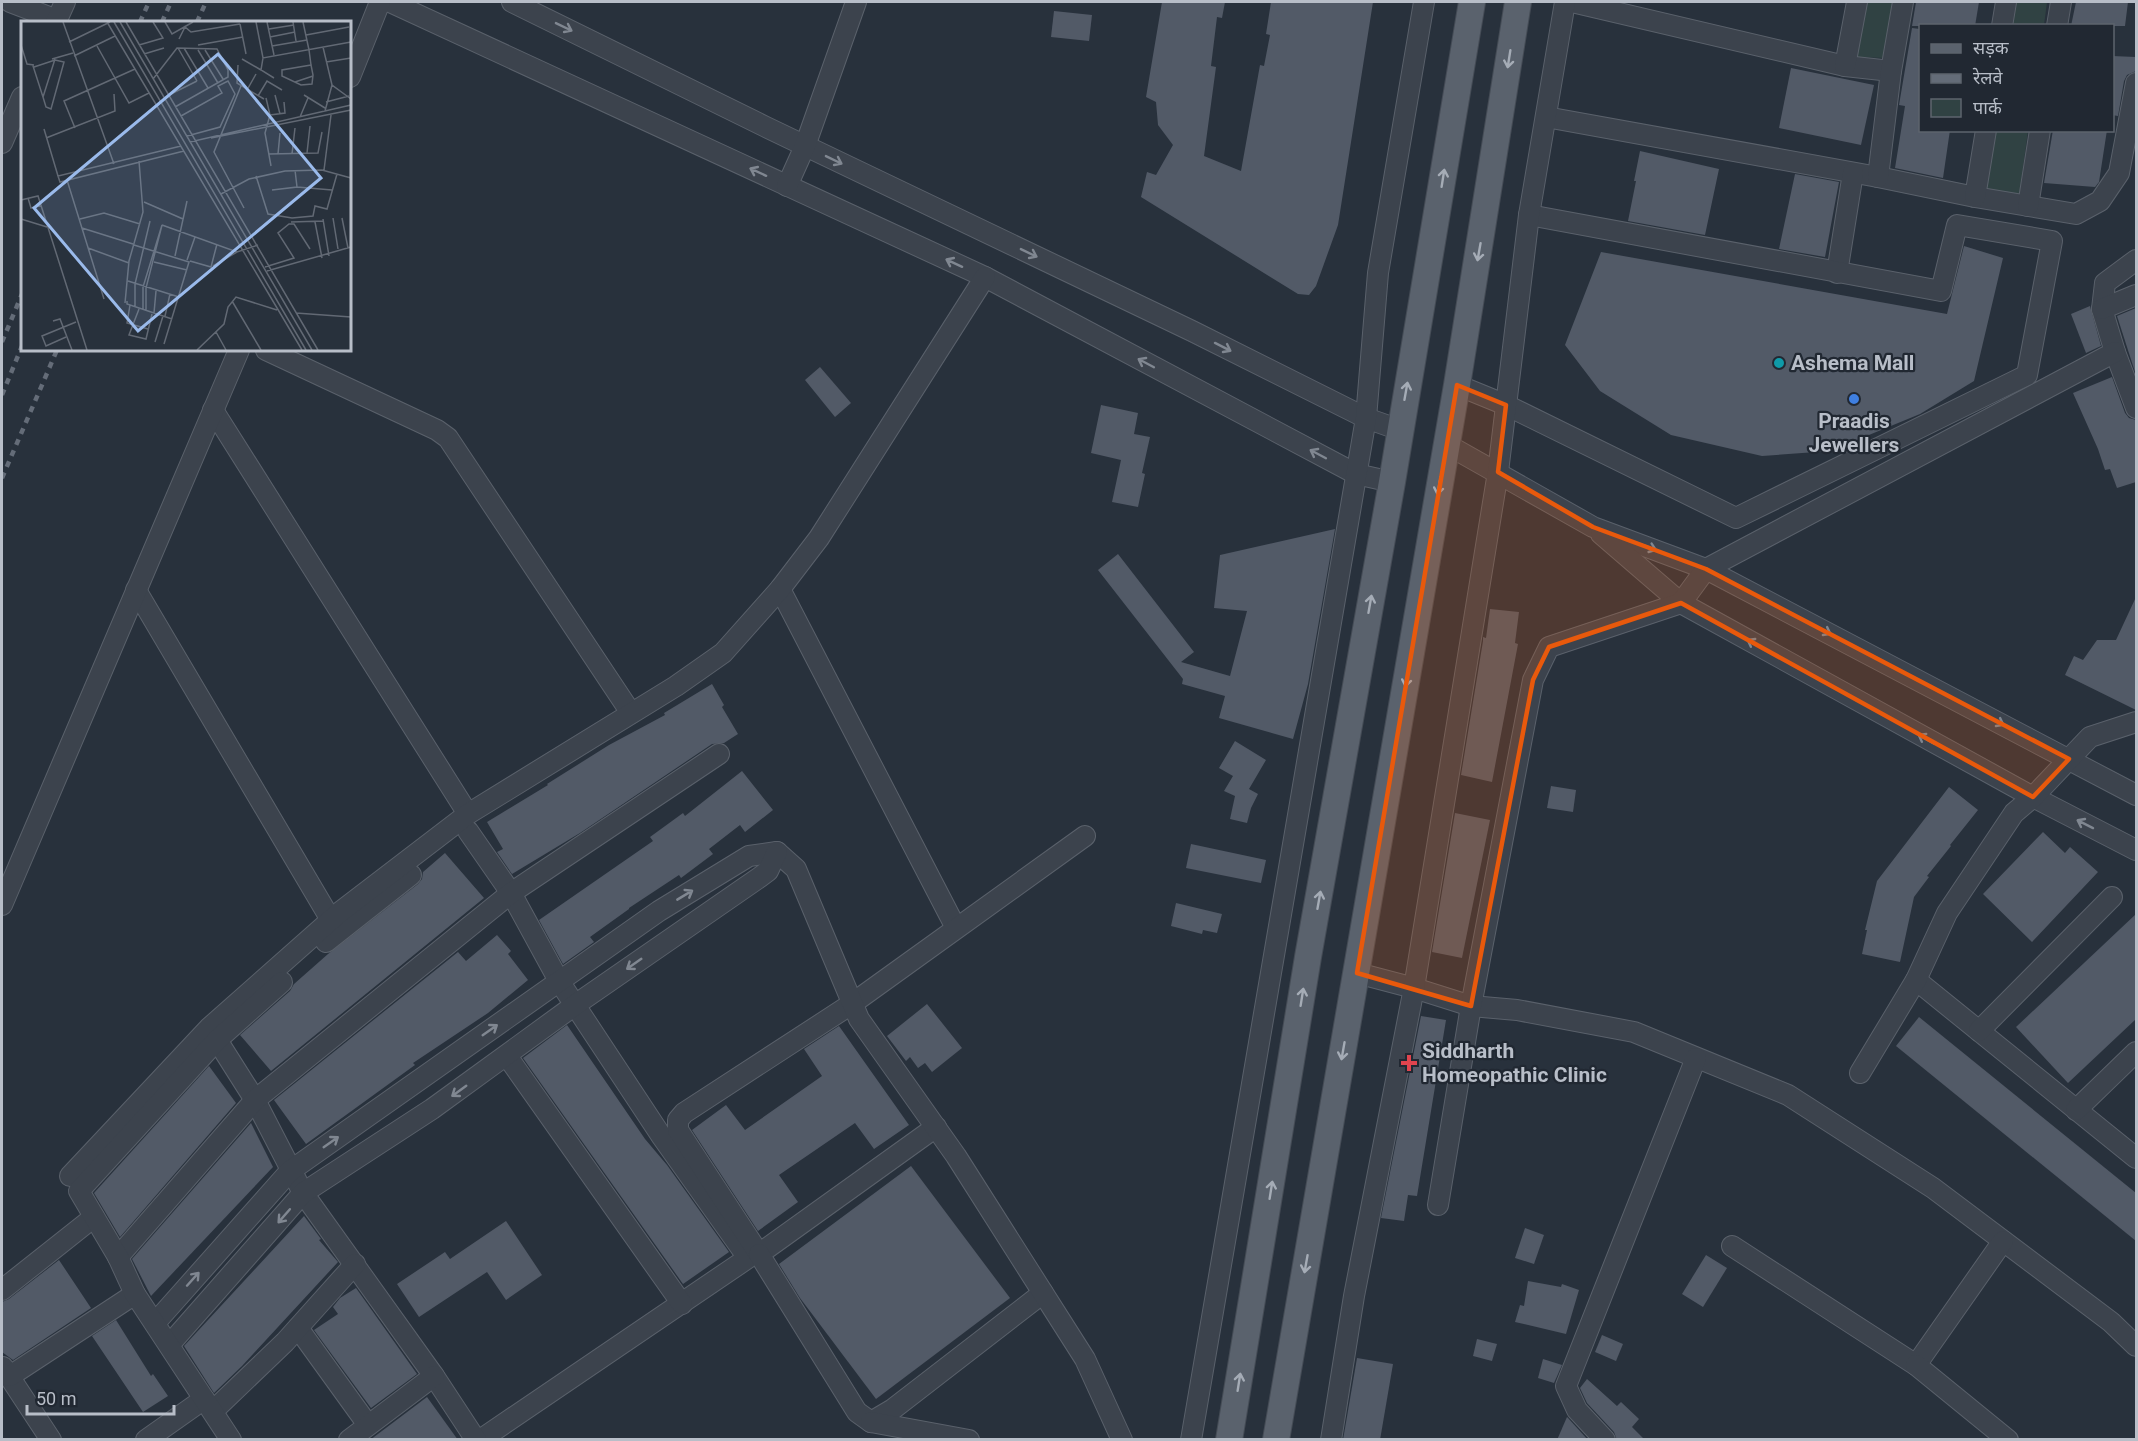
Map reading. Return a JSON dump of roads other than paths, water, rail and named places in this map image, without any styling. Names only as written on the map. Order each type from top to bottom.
[{"type":"main road","points":[[1229,1440],[1308,957],[1392,482],[1472,2]]},
{"type":"main road","points":[[1276,1440],[1457,385],[1518,2]]},
{"type":"street","points":[[10,2],[56,21],[65,2]]},
{"type":"street","points":[[351,74],[380,2]]},
{"type":"street","points":[[390,2],[985,277],[1356,474],[1392,482]]},
{"type":"street","points":[[512,2],[805,146],[1192,331],[1366,418],[1400,430]]},
{"type":"street","points":[[787,186],[805,146],[856,2]]},
{"type":"street","points":[[1191,1440],[1366,418],[1378,273],[1424,2]]},
{"type":"street","points":[[1331,1440],[1354,1296],[1414,988],[1498,472],[1529,215],[1565,2]]},
{"type":"street","points":[[1572,2],[1845,66],[1891,71]]},
{"type":"street","points":[[1845,66],[1857,2]]},
{"type":"street","points":[[1878,177],[1891,71],[1903,2]]},
{"type":"street","points":[[2002,24],[2006,2]]},
{"type":"street","points":[[2057,24],[2061,2]]},
{"type":"street","points":[[1546,117],[2076,214],[2100,201],[2119,173],[2136,83]]},
{"type":"street","points":[[2,143],[21,99]]},
{"type":"street","points":[[1975,197],[1986,132]]},
{"type":"street","points":[[2028,206],[2040,132]]},
{"type":"street","points":[[1837,273],[1853,172]]},
{"type":"street","points":[[1457,385],[1506,405],[1736,518],[2027,375],[2052,241],[1958,225],[1941,291],[1529,215]]},
{"type":"street","points":[[2136,260],[2105,283],[2102,309],[2136,408]]},
{"type":"street","points":[[70,1176],[209,1028],[331,921],[468,822],[723,653],[780,589],[819,538],[985,277]]},
{"type":"street","points":[[2102,309],[2136,295]]},
{"type":"street","points":[[2,905],[238,351]]},
{"type":"street","points":[[268,351],[437,430],[448,438],[631,714]]},
{"type":"street","points":[[1438,1205],[1471,1006],[1533,680],[1549,647],[1681,603],[1706,569],[2115,352]]},
{"type":"street","points":[[213,410],[468,822],[511,893],[559,981],[662,1137],[748,1258],[478,1440],[303,1193],[255,1100],[217,1040]]},
{"type":"street","points":[[1446,444],[1593,526],[1706,569],[2136,795]]},
{"type":"street","points":[[1593,526],[1681,603],[2032,797],[2136,850]]},
{"type":"street","points":[[780,589],[956,928]]},
{"type":"street","points":[[136,590],[331,921]]},
{"type":"street","points":[[231,1440],[135,1294],[118,1257],[79,1191],[217,1040],[337,932],[468,822],[694,690]]},
{"type":"street","points":[[1860,1073],[1917,980],[1947,913],[2014,813],[2090,737],[2136,722]]},
{"type":"street","points":[[118,1257],[255,1100],[511,893],[719,754]]},
{"type":"street","points":[[969,1440],[871,1422],[857,1412],[759,1254],[678,1130],[678,1120],[684,1113],[853,1003],[1085,836]]},
{"type":"street","points":[[170,1344],[303,1193],[432,1110],[575,1005],[768,871],[777,852]]},
{"type":"street","points":[[154,1323],[290,1171],[659,911],[749,856],[777,852],[796,869],[860,1019],[936,1127],[1043,1293],[1084,1359],[1122,1440]]},
{"type":"street","points":[[1979,1031],[2112,897]]},
{"type":"street","points":[[659,911],[676,934]]},
{"type":"street","points":[[1276,951],[1308,957]]},
{"type":"street","points":[[1357,973],[1471,1006],[1517,1010],[1634,1032],[1788,1095],[1933,1188],[2111,1322],[2136,1346]]},
{"type":"street","points":[[1917,980],[2136,1158]]},
{"type":"street","points":[[2076,1110],[2136,1052]]},
{"type":"street","points":[[507,1056],[682,1304]]},
{"type":"street","points":[[1605,1440],[1577,1410],[1566,1386],[1696,1058]]},
{"type":"street","points":[[416,1082],[432,1110]]},
{"type":"street","points":[[759,1254],[936,1127]]},
{"type":"street","points":[[2,1290],[94,1217]]},
{"type":"street","points":[[1916,1365],[2003,1241]]},
{"type":"street","points":[[1732,1246],[1916,1365],[2008,1440]]},
{"type":"street","points":[[146,1440],[209,1405],[298,1328],[355,1264]]},
{"type":"street","points":[[871,1422],[893,1409],[1043,1293]]},
{"type":"street","points":[[51,1440],[4,1371],[135,1294]]},
{"type":"street","points":[[298,1328],[368,1425]]},
{"type":"street","points":[[349,1440],[434,1376]]},
{"type":"railway","points":[[140,21],[149,2]]},
{"type":"railway","points":[[162,21],[171,2]]},
{"type":"railway","points":[[197,21],[206,2]]},
{"type":"railway","points":[[2,342],[21,296]]},
{"type":"railway","points":[[2,395],[21,348]]},
{"type":"railway","points":[[2,478],[57,351]]},
{"type":"place","name":"Ashema Mall","points":[[1779,363]]},
{"type":"place","name":"Praadis Jewellers","points":[[1854,399]]},
{"type":"place","name":"Siddharth Homeopathic Clinic","points":[[1409,1063]]}]
